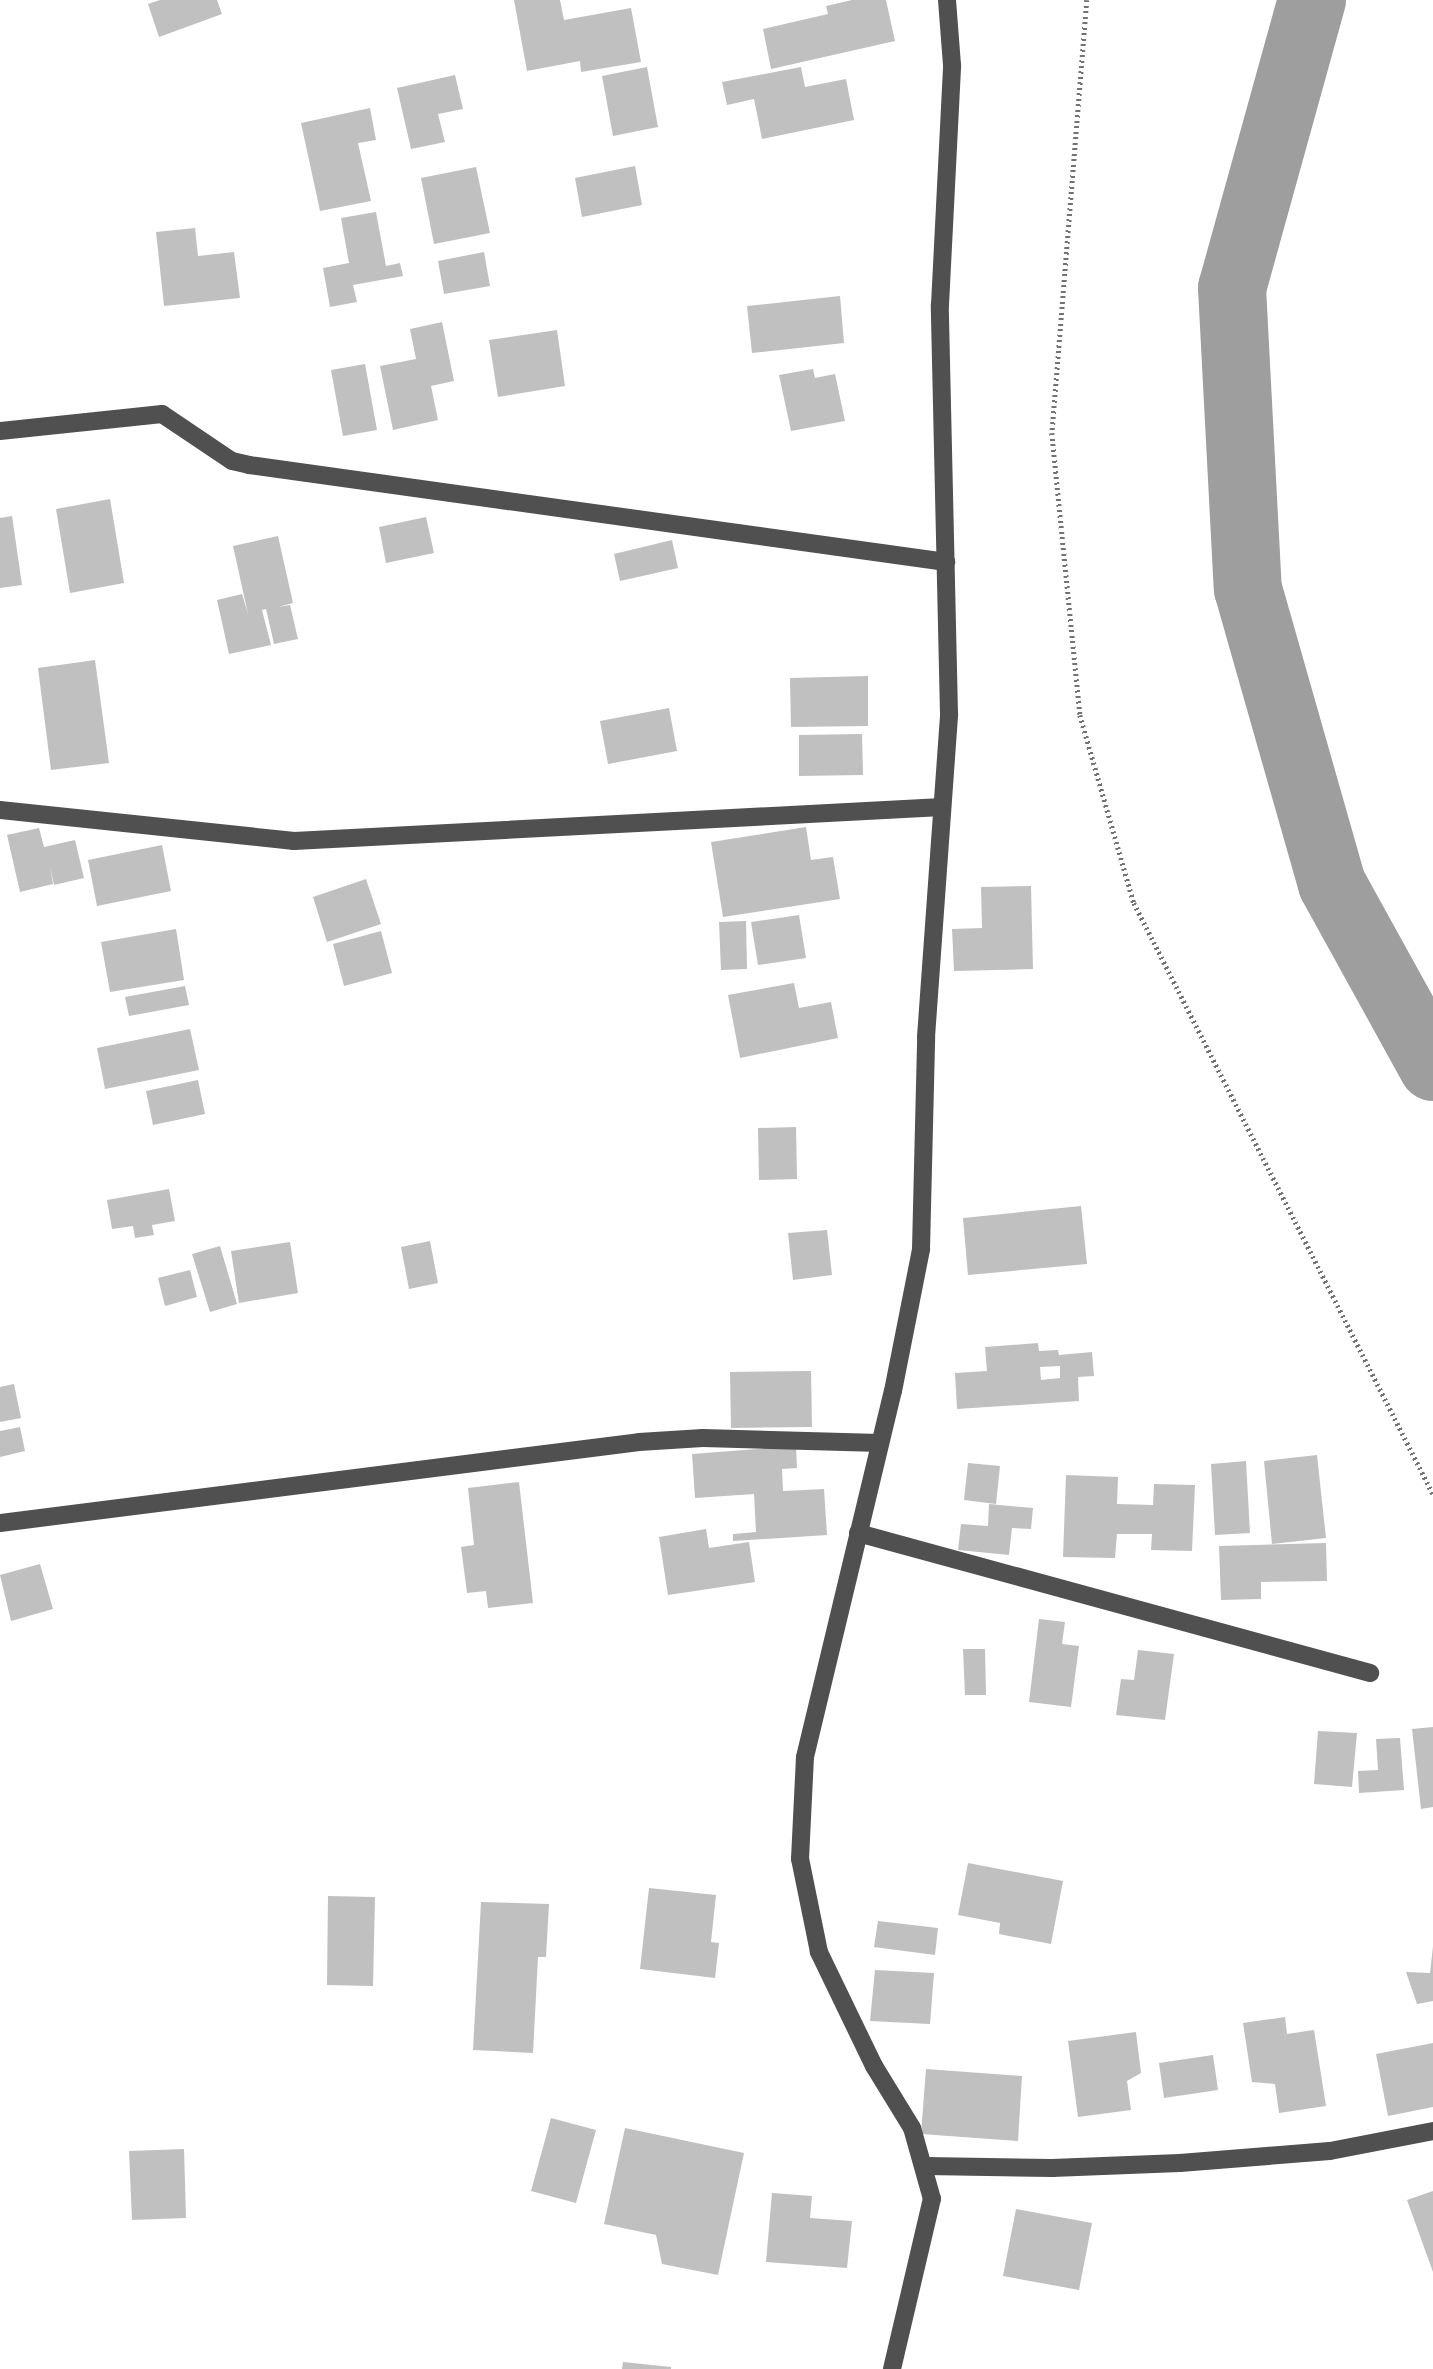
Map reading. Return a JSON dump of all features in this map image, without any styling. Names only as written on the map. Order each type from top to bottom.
[{"type":"street","points":[[892,2369],[927,2234],[932,2199],[926,2166],[912,2128],[874,2066],[819,1952],[800,1859],[805,1756],[880,1443],[921,1250],[926,1037],[949,715],[940,305],[952,65],[947,0]]},
{"type":"street","points":[[0,430],[162,414],[232,461],[249,465],[946,562]]},
{"type":"street","points":[[0,810],[293,841],[942,807]]},
{"type":"street","points":[[0,1523],[639,1442],[703,1438],[880,1443]]},
{"type":"street","points":[[858,1533],[1370,1673]]},
{"type":"street","points":[[926,2166],[1052,2168],[1180,2163],[1330,2151],[1433,2131]]},
{"type":"path","points":[[1087,0],[1052,433],[1080,715],[1134,903],[1433,1494]]},
{"type":"building","points":[[160,0],[217,0],[222,14],[159,37],[148,4]]},
{"type":"building","points":[[514,0],[560,0],[564,20],[631,8],[641,62],[581,72],[580,61],[527,71]]},
{"type":"building","points":[[852,0],[886,0],[895,41],[771,69],[763,29],[828,14],[826,6]]},
{"type":"building","points":[[647,67],[658,127],[613,136],[602,76]]},
{"type":"building","points":[[801,67],[805,87],[846,79],[854,120],[762,139],[754,99],[727,105],[722,82]]},
{"type":"building","points":[[455,75],[463,109],[438,114],[445,142],[411,149],[397,88]]},
{"type":"building","points":[[370,108],[376,140],[358,143],[371,201],[320,211],[301,123]]},
{"type":"building","points":[[635,166],[642,205],[582,217],[575,178]]},
{"type":"building","points":[[476,167],[490,233],[434,244],[421,178]]},
{"type":"building","points":[[376,212],[386,266],[400,263],[403,276],[353,285],[357,302],[330,307],[323,268],[349,263],[341,218]]},
{"type":"building","points":[[195,228],[198,256],[234,252],[240,298],[164,306],[156,232]]},
{"type":"building","points":[[484,252],[490,286],[444,294],[438,261]]},
{"type":"building","points":[[840,296],[844,343],[752,353],[747,306]]},
{"type":"building","points":[[442,322],[454,381],[431,386],[438,420],[393,430],[380,366],[416,359],[410,329]]},
{"type":"building","points":[[557,330],[565,386],[498,397],[489,340]]},
{"type":"building","points":[[365,364],[377,430],[343,436],[331,370]]},
{"type":"building","points":[[813,369],[815,378],[835,374],[845,421],[791,431],[779,375]]},
{"type":"building","points":[[110,499],[124,583],[70,593],[56,509]]},
{"type":"building","points":[[12,516],[22,585],[0,588],[0,518]]},
{"type":"building","points":[[426,517],[434,553],[386,563],[379,527]]},
{"type":"building","points":[[278,536],[293,603],[278,607],[290,605],[298,639],[274,644],[266,609],[262,610],[271,645],[229,654],[217,600],[242,594],[248,614],[233,546]]},
{"type":"building","points":[[672,540],[678,568],[620,581],[614,554]]},
{"type":"building","points":[[95,660],[109,763],[51,770],[38,668]]},
{"type":"building","points":[[868,676],[868,726],[791,727],[790,678]]},
{"type":"building","points":[[669,708],[677,751],[608,764],[600,721]]},
{"type":"building","points":[[862,734],[863,775],[799,776],[799,735]]},
{"type":"building","points":[[806,827],[811,860],[833,857],[840,899],[723,917],[711,842]]},
{"type":"building","points":[[39,828],[44,847],[75,840],[84,878],[54,885],[50,866],[53,884],[20,892],[7,835]]},
{"type":"building","points":[[162,845],[171,891],[97,906],[88,860]]},
{"type":"building","points":[[366,879],[381,924],[327,942],[313,897]]},
{"type":"building","points":[[1031,886],[1033,969],[954,971],[952,929],[982,928],[981,887]]},
{"type":"building","points":[[799,915],[806,958],[758,965],[751,922]]},
{"type":"building","points":[[746,921],[747,969],[721,970],[719,922]]},
{"type":"building","points":[[176,929],[184,980],[110,992],[101,942]]},
{"type":"building","points":[[381,931],[392,973],[344,986],[333,944]]},
{"type":"building","points":[[794,983],[799,1008],[831,1002],[838,1038],[740,1058],[728,995]]},
{"type":"building","points":[[185,986],[189,1005],[129,1016],[125,997]]},
{"type":"building","points":[[190,1029],[199,1070],[105,1089],[97,1048]]},
{"type":"building","points":[[198,1080],[205,1114],[153,1125],[146,1091]]},
{"type":"building","points":[[796,1127],[797,1179],[759,1180],[758,1128]]},
{"type":"building","points":[[169,1189],[175,1221],[152,1225],[154,1235],[135,1238],[133,1226],[112,1229],[107,1200]]},
{"type":"building","points":[[1081,1206],[1087,1264],[968,1275],[963,1218]]},
{"type":"building","points":[[827,1230],[832,1275],[793,1280],[788,1233]]},
{"type":"building","points":[[430,1241],[438,1283],[409,1289],[401,1247]]},
{"type":"building","points":[[290,1242],[298,1293],[239,1303],[231,1251]]},
{"type":"building","points":[[220,1246],[237,1304],[210,1312],[192,1254]]},
{"type":"building","points":[[190,1270],[197,1297],[165,1306],[158,1278]]},
{"type":"building","points":[[1038,1343],[1039,1351],[1058,1350],[1059,1355],[1092,1352],[1094,1376],[1078,1377],[1079,1401],[957,1409],[955,1373],[987,1371],[985,1347]],"holes":[[[1060,1366],[1060,1378],[1041,1380],[1040,1367]]]},
{"type":"building","points":[[811,1371],[812,1427],[731,1428],[730,1372]]},
{"type":"building","points":[[14,1384],[21,1418],[0,1422],[0,1387]]},
{"type":"building","points":[[20,1427],[25,1451],[0,1457],[0,1431]]},
{"type":"building","points":[[796,1446],[797,1468],[782,1469],[783,1491],[824,1489],[827,1535],[733,1541],[733,1534],[756,1532],[754,1494],[695,1498],[692,1454]]},
{"type":"building","points":[[1317,1455],[1326,1538],[1272,1544],[1264,1461]]},
{"type":"building","points":[[1246,1461],[1250,1533],[1215,1535],[1211,1464]]},
{"type":"building","points":[[968,1463],[1000,1466],[996,1504],[964,1500]]},
{"type":"building","points":[[1066,1475],[1118,1477],[1117,1504],[1153,1505],[1154,1484],[1195,1485],[1192,1551],[1151,1550],[1152,1534],[1117,1534],[1115,1558],[1063,1557]]},
{"type":"building","points":[[519,1482],[533,1603],[488,1608],[486,1591],[467,1593],[461,1547],[474,1545],[468,1488]]},
{"type":"building","points":[[989,1504],[1033,1508],[1031,1529],[1012,1528],[1009,1555],[958,1550],[961,1524],[988,1526]]},
{"type":"building","points":[[706,1529],[709,1548],[749,1542],[755,1582],[668,1595],[659,1537]]},
{"type":"building","points":[[1326,1543],[1327,1581],[1261,1582],[1261,1599],[1221,1600],[1219,1546]]},
{"type":"building","points":[[40,1564],[53,1609],[11,1621],[0,1575]]},
{"type":"building","points":[[1039,1619],[1065,1622],[1062,1644],[1079,1646],[1071,1707],[1029,1702]]},
{"type":"building","points":[[963,1649],[985,1649],[986,1695],[965,1695]]},
{"type":"building","points":[[1138,1650],[1174,1654],[1165,1720],[1116,1715],[1121,1679],[1134,1680]]},
{"type":"building","points":[[1433,1727],[1433,1807],[1421,1809],[1412,1729]]},
{"type":"building","points":[[1318,1731],[1357,1733],[1352,1787],[1314,1784]]},
{"type":"building","points":[[1400,1738],[1404,1790],[1359,1793],[1358,1771],[1378,1770],[1376,1739]]},
{"type":"building","points":[[968,1863],[1063,1881],[1051,1944],[999,1934],[1000,1923],[958,1915]]},
{"type":"building","points":[[649,1888],[716,1895],[711,1942],[719,1943],[715,1978],[640,1969]]},
{"type":"building","points":[[328,1896],[375,1897],[373,1986],[327,1985]]},
{"type":"building","points":[[481,1902],[549,1904],[546,1957],[538,1957],[533,2053],[473,2050]]},
{"type":"building","points":[[878,1921],[938,1928],[935,1955],[874,1947]]},
{"type":"building","points":[[1433,1946],[1433,2001],[1417,2004],[1406,1972],[1430,1973]]},
{"type":"building","points":[[875,1970],[934,1973],[930,2024],[870,2021]]},
{"type":"building","points":[[1285,2017],[1287,2034],[1314,2030],[1326,2106],[1279,2113],[1275,2084],[1252,2082],[1243,2023]]},
{"type":"building","points":[[1136,2032],[1141,2073],[1127,2081],[1131,2110],[1078,2117],[1068,2041]]},
{"type":"building","points":[[1433,2043],[1433,2107],[1388,2116],[1376,2054]]},
{"type":"building","points":[[1213,2055],[1218,2090],[1164,2098],[1159,2063]]},
{"type":"building","points":[[926,2069],[1022,2076],[1018,2141],[921,2134]]},
{"type":"building","points":[[551,2118],[596,2130],[576,2203],[531,2191]]},
{"type":"building","points":[[625,2128],[744,2153],[718,2275],[662,2264],[656,2235],[604,2224]]},
{"type":"building","points":[[184,2149],[186,2218],[132,2220],[129,2151]]},
{"type":"building","points":[[1433,2191],[1433,2272],[1407,2200]]},
{"type":"building","points":[[772,2193],[812,2196],[810,2218],[852,2221],[847,2268],[766,2262]]},
{"type":"building","points":[[1016,2209],[1092,2223],[1079,2290],[1003,2276]]},
{"type":"building","points":[[623,2362],[671,2367],[671,2369],[622,2369]]},
{"type":"waterway","points":[[1312,0],[1232,288],[1248,589],[1332,884],[1433,1067]]}]
